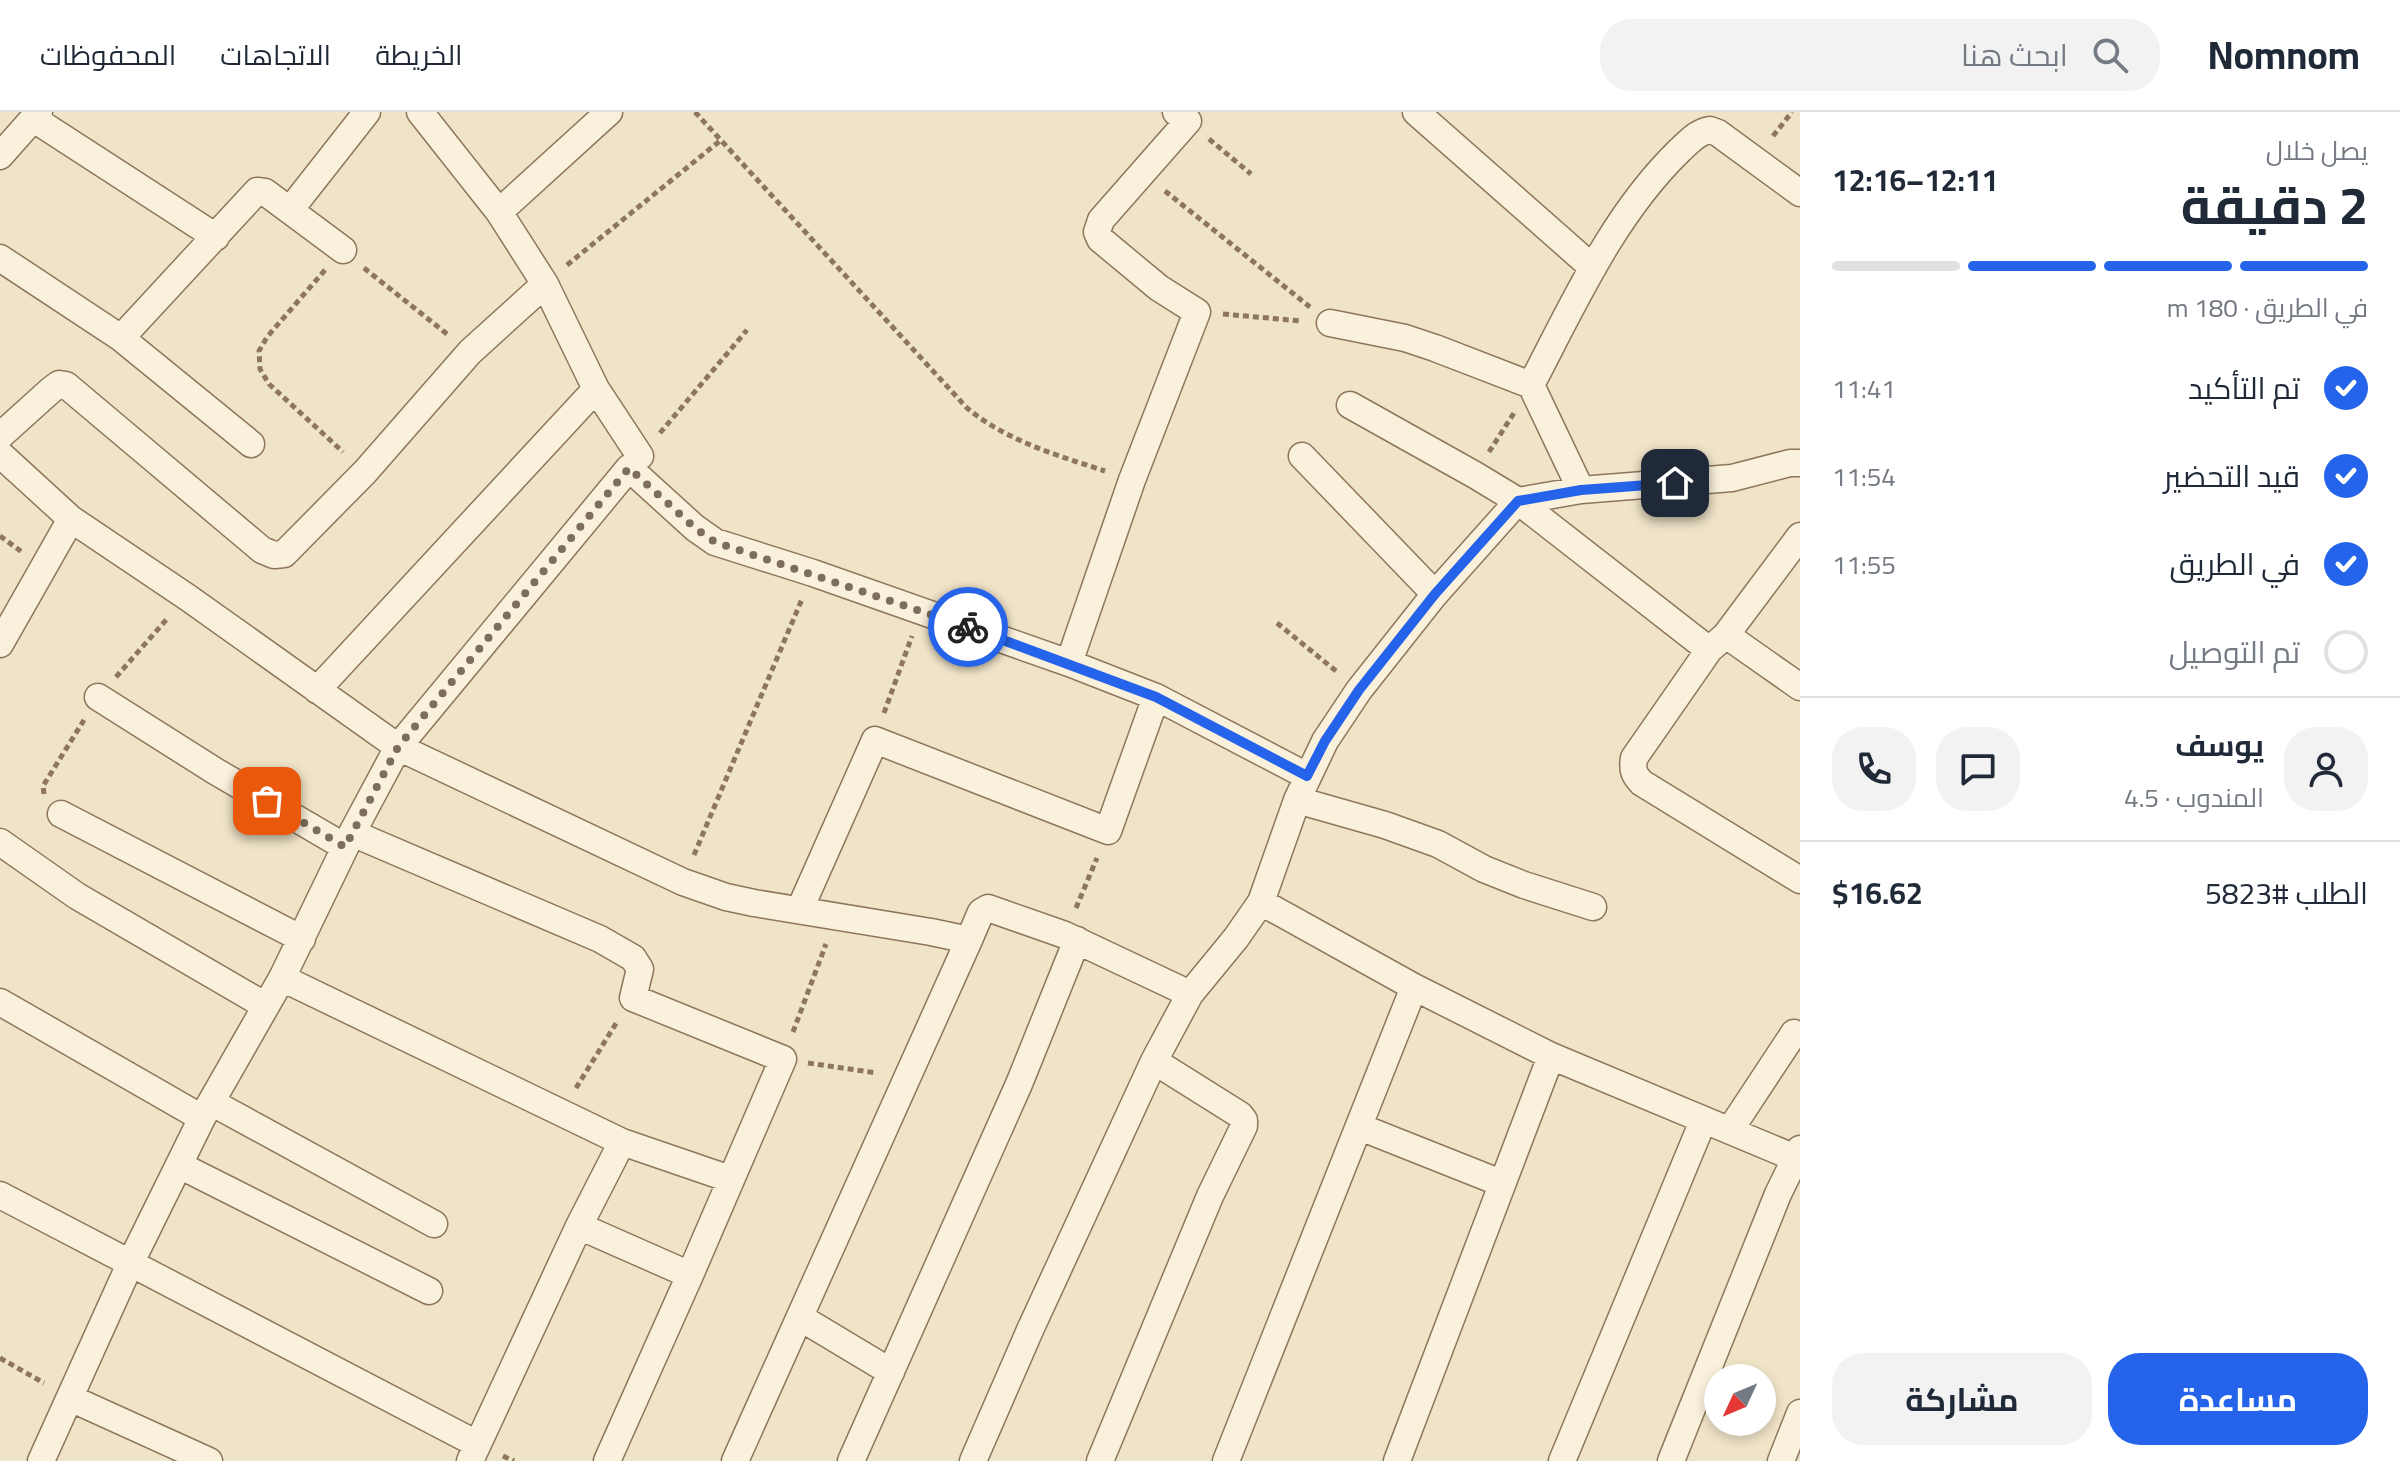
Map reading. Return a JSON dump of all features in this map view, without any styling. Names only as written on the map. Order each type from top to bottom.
[{"type":"street","points":[[290,210],[367,112]]},
{"type":"street","points":[[420,112],[499,212],[545,284],[596,389],[640,456]]},
{"type":"street","points":[[499,212],[609,112]]},
{"type":"street","points":[[1416,112],[1593,268]]},
{"type":"street","points":[[0,156],[36,115],[216,237]]},
{"type":"street","points":[[1069,663],[1132,480],[1197,312],[1159,288],[1098,235],[1101,220],[1142,172],[1182,117]]},
{"type":"street","points":[[1531,385],[1593,268],[1633,205],[1668,162],[1703,131],[1718,133],[1800,193]]},
{"type":"street","points":[[121,338],[257,191],[265,192],[343,250]]},
{"type":"street","points":[[0,258],[121,338],[251,444]]},
{"type":"street","points":[[0,436],[51,390],[59,384],[66,385],[262,550],[274,555],[284,554],[365,472],[470,352],[545,284]]},
{"type":"street","points":[[1330,323],[1420,343],[1531,385],[1581,490]]},
{"type":"street","points":[[317,690],[596,389]]},
{"type":"street","points":[[1350,405],[1518,501],[1718,642],[1800,687]]},
{"type":"street","points":[[0,454],[71,519],[398,747],[683,882],[726,897],[969,940]]},
{"type":"street","points":[[1302,456],[1435,594]]},
{"type":"street","points":[[973,1461],[1154,1061],[1190,994],[1261,902],[1302,788],[1325,741],[1359,690],[1435,594],[1518,501],[1581,490],[1732,478],[1800,463]]},
{"type":"street","points":[[49,1458],[70,1398],[130,1264],[207,1110],[282,978],[348,840],[398,747],[629,468],[695,528],[715,542],[813,573],[1156,697],[1302,788],[1385,825],[1438,844],[1484,869],[1593,907]]},
{"type":"street","points":[[0,644],[71,519]]},
{"type":"street","points":[[1800,536],[1634,758],[1634,776],[1642,783],[1800,880]]},
{"type":"street","points":[[98,697],[228,778],[348,840],[600,939],[633,958],[640,969],[633,998],[783,1059],[607,1461]]},
{"type":"street","points":[[800,909],[875,740],[1108,831],[1156,697]]},
{"type":"street","points":[[61,814],[302,939]]},
{"type":"street","points":[[0,842],[77,896],[266,1006]]},
{"type":"street","points":[[1261,902],[1414,987],[1551,1056],[1703,1121],[1799,1156],[1778,1194],[1671,1461]]},
{"type":"street","points":[[735,1461],[981,912],[988,908],[1071,937],[1190,994]]},
{"type":"street","points":[[851,1461],[1019,1084],[1071,937]]},
{"type":"street","points":[[282,978],[622,1142],[730,1179]]},
{"type":"street","points":[[1226,1461],[1414,987]]},
{"type":"street","points":[[0,1002],[434,1224]]},
{"type":"street","points":[[1730,1130],[1794,1033]]},
{"type":"street","points":[[1397,1461],[1551,1056]]},
{"type":"street","points":[[1100,1461],[1210,1196],[1244,1126],[1240,1115],[1154,1061]]},
{"type":"street","points":[[1562,1461],[1703,1121]]},
{"type":"street","points":[[1360,1127],[1501,1183]]},
{"type":"street","points":[[0,1195],[258,1328],[473,1452],[622,1142]]},
{"type":"street","points":[[179,1165],[429,1291]]},
{"type":"street","points":[[579,1226],[690,1275]]},
{"type":"street","points":[[801,1318],[891,1372]]},
{"type":"street","points":[[70,1398],[209,1461]]},
{"type":"street","points":[[1781,1461],[1800,1413]]},
{"type":"path","points":[[695,112],[974,414],[998,430],[1031,445],[1132,480]]},
{"type":"path","points":[[1182,117],[1251,174]]},
{"type":"path","points":[[545,284],[721,140]]},
{"type":"path","points":[[1142,172],[1330,323]]},
{"type":"path","points":[[365,472],[269,384],[260,369],[259,351],[267,337],[343,250],[470,352]]},
{"type":"path","points":[[1197,312],[1330,323]]},
{"type":"path","points":[[640,456],[747,330]]},
{"type":"path","points":[[1475,475],[1531,385]]},
{"type":"path","points":[[683,882],[813,573]]},
{"type":"path","points":[[61,814],[45,801],[43,786],[98,697],[187,597]]},
{"type":"path","points":[[875,740],[921,611]]},
{"type":"path","points":[[1277,623],[1359,690]]},
{"type":"path","points":[[1071,937],[1108,831]]},
{"type":"path","points":[[836,917],[783,1059],[908,1076]]},
{"type":"path","points":[[562,1112],[633,998]]},
{"type":"path","points":[[0,1358],[70,1398]]},
{"type":"way so far","points":[[267,801],[345,847],[398,747],[629,468],[695,528],[715,542],[968,627]]},
{"type":"route","points":[[968,627],[1156,697],[1307,776],[1325,741],[1359,690],[1435,594],[1518,501],[1581,490],[1675,483]]}]
